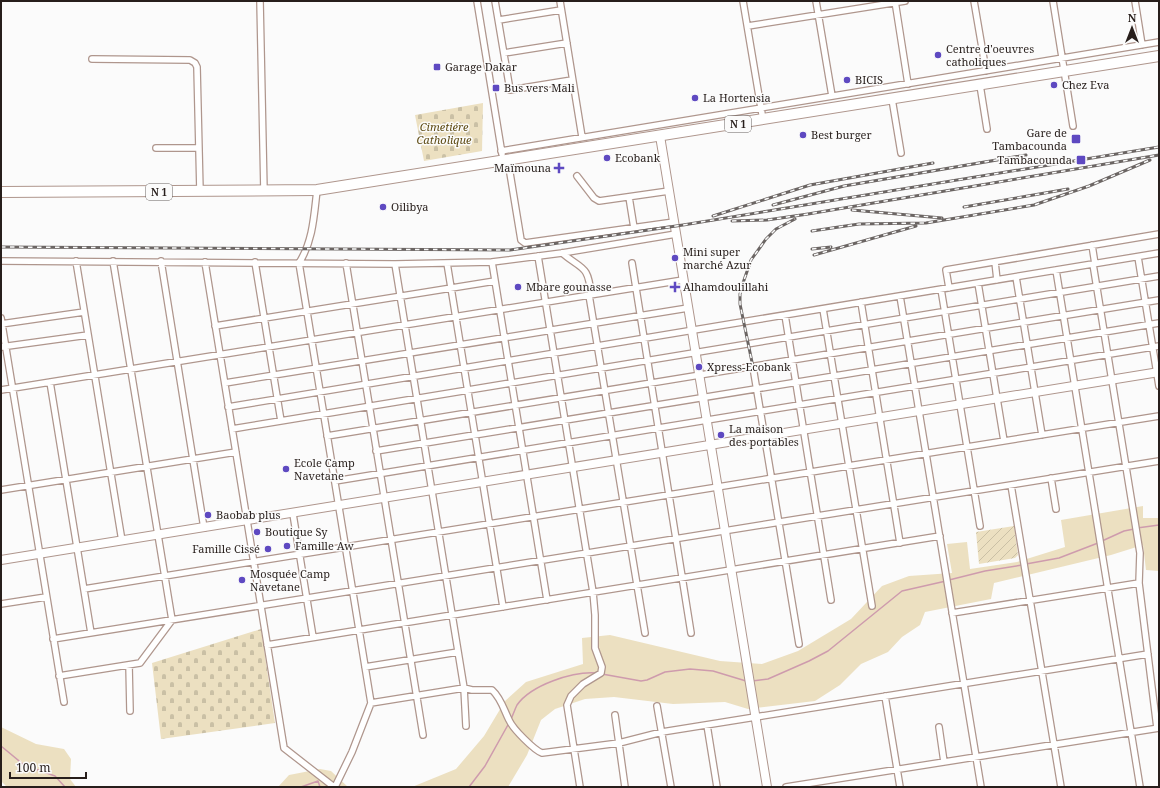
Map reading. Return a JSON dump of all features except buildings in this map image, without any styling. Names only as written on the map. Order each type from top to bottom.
[{"type":"highway","name":"N 1","points":[[1,192],[264,192],[316,190],[1159,56]]},
{"type":"street","points":[[260,1],[264,192]]},
{"type":"street","points":[[477,1],[501,151],[506,161],[521,240],[525,243],[674,222]]},
{"type":"street","points":[[496,1],[510,90],[572,80]]},
{"type":"street","points":[[560,1],[582,137]]},
{"type":"street","points":[[743,1],[763,120]]},
{"type":"street","points":[[816,1],[832,96]]},
{"type":"street","points":[[748,26],[905,1]]},
{"type":"street","points":[[974,1],[986,71]]},
{"type":"street","points":[[1053,1],[1073,126]]},
{"type":"street","points":[[1135,1],[1142,45]]},
{"type":"street","points":[[895,2],[908,84]]},
{"type":"street","points":[[499,20],[561,10]]},
{"type":"street","points":[[501,151],[1159,42]]},
{"type":"street","points":[[504,53],[567,43]]},
{"type":"street","points":[[92,60],[190,60],[196,63],[200,192]]},
{"type":"street","points":[[980,85],[987,129]]},
{"type":"street","points":[[892,99],[900,153]]},
{"type":"street","points":[[660,136],[730,570],[767,787]]},
{"type":"street","points":[[156,148],[198,148]]},
{"type":"street","points":[[577,176],[597,200],[603,201],[669,191]]},
{"type":"street","points":[[205,262],[284,748],[334,787],[352,752],[371,703],[299,263],[308,250],[314,218],[316,190]]},
{"type":"street","points":[[628,197],[634,228]]},
{"type":"street","points":[[1,261],[395,264],[492,262],[562,254],[676,234]]},
{"type":"street","points":[[949,288],[946,270],[1159,234]]},
{"type":"street","points":[[786,787],[823,784],[897,769],[1158,728],[1139,583],[1140,552],[1100,310],[1092,245]]},
{"type":"street","points":[[228,407],[1159,253]]},
{"type":"street","points":[[562,254],[585,270],[590,280],[590,295],[594,324],[645,633]]},
{"type":"street","points":[[538,256],[593,592],[596,615],[595,648],[602,667],[602,672],[583,684],[567,704],[580,787]]},
{"type":"street","points":[[1138,257],[1158,372],[1159,386]]},
{"type":"street","points":[[76,261],[122,541]]},
{"type":"street","points":[[59,676],[140,663],[172,620],[113,261]]},
{"type":"street","points":[[161,262],[204,528]]},
{"type":"street","points":[[255,262],[281,421]]},
{"type":"street","points":[[492,262],[547,600]]},
{"type":"street","points":[[995,262],[998,280]]},
{"type":"street","points":[[346,263],[423,735]]},
{"type":"street","points":[[447,263],[503,607]]},
{"type":"street","points":[[632,263],[691,633]]},
{"type":"street","points":[[395,264],[464,688],[466,726]]},
{"type":"street","points":[[1056,270],[1140,787]]},
{"type":"street","points":[[232,429],[1159,276]]},
{"type":"street","points":[[1016,277],[1042,435]]},
{"type":"street","points":[[1,390],[683,280]]},
{"type":"street","points":[[215,326],[495,281]]},
{"type":"street","points":[[978,283],[1004,441]]},
{"type":"street","points":[[941,289],[980,526]]},
{"type":"street","points":[[900,296],[981,787]]},
{"type":"street","points":[[328,436],[1159,300]]},
{"type":"street","points":[[861,302],[900,543]]},
{"type":"street","points":[[225,383],[688,308]]},
{"type":"street","points":[[823,309],[872,606]]},
{"type":"street","points":[[64,702],[12,388],[3,347],[1,322],[84,312]]},
{"type":"street","points":[[785,315],[831,600]]},
{"type":"street","points":[[376,451],[1159,323]]},
{"type":"street","points":[[3,347],[88,334]]},
{"type":"street","points":[[335,481],[1159,346]]},
{"type":"street","points":[[753,367],[799,644]]},
{"type":"street","points":[[1,559],[159,536],[1158,372]]},
{"type":"street","points":[[50,382],[91,633]]},
{"type":"street","points":[[84,589],[1159,416]]},
{"type":"street","points":[[1,490],[236,452]]},
{"type":"street","points":[[53,639],[1159,461]]},
{"type":"street","points":[[1051,478],[1056,509]]},
{"type":"street","points":[[1011,485],[1061,787]]},
{"type":"street","points":[[293,514],[314,637]]},
{"type":"street","points":[[267,645],[940,536]]},
{"type":"street","points":[[952,613],[1139,583]]},
{"type":"street","points":[[1,604],[46,597]]},
{"type":"street","points":[[365,667],[458,652]]},
{"type":"street","points":[[371,703],[464,688],[472,690],[492,690],[496,693],[510,722],[538,752],[542,753],[619,743],[662,732],[1148,654]]},
{"type":"street","points":[[129,665],[130,711]]},
{"type":"street","points":[[885,696],[900,787]]},
{"type":"street","points":[[657,706],[671,787]]},
{"type":"street","points":[[615,715],[626,787]]},
{"type":"street","points":[[707,725],[717,787]]},
{"type":"street","points":[[939,727],[944,762]]},
{"type":"green space","name":"Cimetiére Catholique","points":[[483,103],[482,151],[424,161],[415,115]]},
{"type":"green space","points":[[1143,506],[1143,518],[1159,518],[1159,571],[1146,570],[1143,545],[1111,555],[994,583],[991,599],[925,612],[920,625],[902,637],[888,652],[861,664],[840,685],[815,701],[748,709],[725,702],[673,704],[614,697],[585,699],[555,709],[541,720],[527,755],[508,787],[412,787],[456,769],[484,736],[505,701],[526,682],[583,664],[582,638],[610,635],[720,661],[762,664],[798,651],[851,619],[882,586],[909,576],[952,573],[947,544],[967,542],[970,569],[1017,562],[1065,547],[1061,520]]},
{"type":"green space","points":[[1014,526],[1018,555],[1015,558],[979,564],[976,532]]},
{"type":"green space","points":[[261,629],[275,723],[161,739],[152,663]]},
{"type":"green space","points":[[1,727],[36,744],[64,749],[71,759],[70,779],[76,787],[7,787],[1,781]]},
{"type":"green space","points":[[320,769],[331,771],[348,787],[278,787],[289,775]]},
{"type":"waterway","points":[[1137,528],[1159,525]]},
{"type":"waterway","points":[[1102,541],[1124,531],[1134,529]]},
{"type":"waterway","points":[[1026,564],[1059,558],[1098,543]]},
{"type":"waterway","points":[[949,580],[985,571],[1022,565]]},
{"type":"waterway","points":[[752,681],[768,679],[828,651],[902,591],[946,581]]},
{"type":"waterway","points":[[602,674],[641,681],[665,672],[690,669],[713,671],[746,681]]},
{"type":"waterway","points":[[511,719],[517,705],[532,691],[565,677],[576,674],[597,673]]},
{"type":"waterway","points":[[469,787],[485,766],[509,723]]},
{"type":"waterway","points":[[1,746],[24,765],[55,776],[65,787]]},
{"type":"waterway","points":[[301,787],[318,781],[320,787]]},
{"type":"railway","points":[[1,247],[510,250],[683,225],[1159,147]]},
{"type":"railway","points":[[773,205],[844,186],[1026,155]]},
{"type":"railway","points":[[732,221],[767,220],[808,214],[1159,155]]},
{"type":"railway","points":[[812,231],[859,224],[926,223],[1034,205],[1089,186],[1150,160]]},
{"type":"railway","points":[[713,216],[810,185],[933,163]]},
{"type":"railway","points":[[964,207],[1068,189]]},
{"type":"railway","points":[[852,210],[942,218]]},
{"type":"railway","points":[[753,367],[740,304],[740,294],[743,283],[751,260],[766,239],[776,229],[795,219]]},
{"type":"railway","points":[[814,255],[916,226]]},
{"type":"railway","points":[[812,249],[831,247]]},
{"type":"place","name":"Centre d'oeuvres catholiques","points":[[938,55]]},
{"type":"place","name":"Garage Dakar","points":[[437,67]]},
{"type":"place","name":"BICIS","points":[[847,80]]},
{"type":"place","name":"Chez Eva","points":[[1054,85]]},
{"type":"place","name":"Bus vers Mali","points":[[496,88]]},
{"type":"place","name":"La Hortensia","points":[[695,98]]},
{"type":"place","name":"Best burger","points":[[803,135]]},
{"type":"place","name":"Gare de Tambacounda","points":[[1076,139]]},
{"type":"place","name":"Ecobank","points":[[607,158]]},
{"type":"place","name":"Tambacounda","points":[[1081,160]]},
{"type":"place","name":"Maïmouna","points":[[559,168]]},
{"type":"place","name":"Oilibya","points":[[383,207]]},
{"type":"place","name":"Mini super marché Azur","points":[[675,258]]},
{"type":"place","name":"Mbare gounasse","points":[[518,287]]},
{"type":"place","name":"Alhamdoulillahi","points":[[675,287]]},
{"type":"place","name":"Xpress-Ecobank","points":[[699,367]]},
{"type":"place","name":"La maison des portables","points":[[721,435]]},
{"type":"place","name":"Ecole Camp Navetane","points":[[286,469]]},
{"type":"place","name":"Baobab plus","points":[[208,515]]},
{"type":"place","name":"Boutique Sy","points":[[257,532]]},
{"type":"place","name":"Famille Aw","points":[[287,546]]},
{"type":"place","name":"Famille Cissé","points":[[268,549]]},
{"type":"place","name":"Mosquée Camp Navetane","points":[[242,580]]}]
